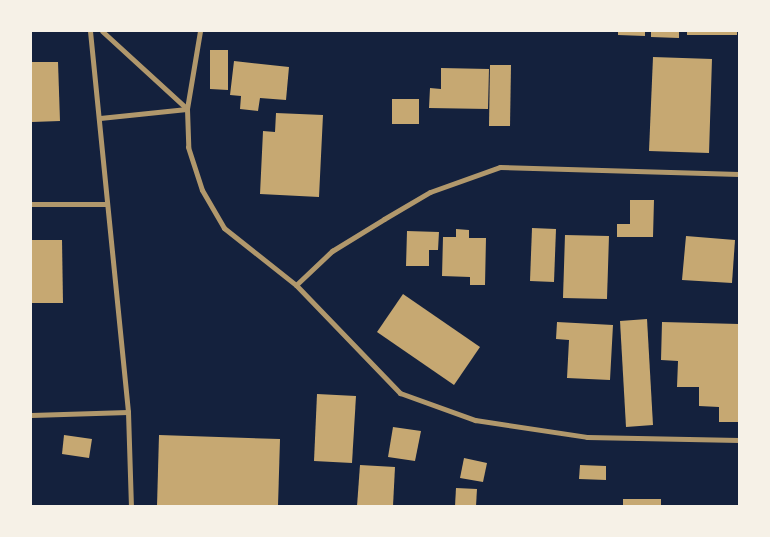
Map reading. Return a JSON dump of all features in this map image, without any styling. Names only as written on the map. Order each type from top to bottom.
[{"type":"street","points":[[90,31],[128,412],[131,506]]},
{"type":"street","points":[[102,31],[187,109]]},
{"type":"street","points":[[200,31],[187,109],[188,147],[202,190],[224,228],[296,285],[400,392],[475,420],[587,438],[739,440]]},
{"type":"street","points":[[100,118],[187,109]]},
{"type":"street","points":[[296,285],[332,251],[430,192],[500,166],[739,174]]},
{"type":"street","points":[[31,204],[106,204]]},
{"type":"street","points":[[31,415],[128,412]]},
{"type":"building","points":[[618,31],[645,31],[645,36],[618,35]]},
{"type":"building","points":[[651,31],[679,31],[679,38],[651,37]]},
{"type":"building","points":[[687,31],[737,31],[737,35],[687,35]]},
{"type":"building","points":[[210,50],[228,50],[228,90],[210,89]]},
{"type":"building","points":[[653,57],[712,59],[709,153],[649,151]]},
{"type":"building","points":[[234,61],[289,67],[286,100],[260,98],[258,111],[240,109],[241,96],[230,95]]},
{"type":"building","points":[[31,62],[58,62],[60,121],[32,122]]},
{"type":"building","points":[[490,65],[511,65],[510,126],[489,126]]},
{"type":"building","points":[[441,68],[489,69],[488,109],[429,108],[430,88],[441,89]]},
{"type":"building","points":[[392,99],[419,99],[419,124],[392,124]]},
{"type":"building","points":[[276,113],[323,115],[319,197],[260,194],[263,131],[275,132]]},
{"type":"building","points":[[630,200],[654,200],[653,237],[617,237],[617,224],[630,224]]},
{"type":"building","points":[[532,228],[556,229],[554,282],[530,281]]},
{"type":"building","points":[[456,229],[469,230],[469,238],[486,238],[485,285],[470,285],[470,277],[442,276],[443,237],[456,237]]},
{"type":"building","points":[[407,231],[439,232],[438,250],[429,250],[429,266],[406,266]]},
{"type":"building","points":[[565,235],[609,236],[607,299],[563,298]]},
{"type":"building","points":[[686,236],[735,240],[732,283],[682,280]]},
{"type":"building","points":[[31,240],[62,240],[63,303],[31,303]]},
{"type":"building","points":[[403,294],[480,347],[454,385],[377,332]]},
{"type":"building","points":[[647,319],[653,425],[626,427],[620,321]]},
{"type":"building","points":[[557,322],[613,325],[610,380],[567,378],[569,340],[556,339]]},
{"type":"building","points":[[662,322],[739,324],[739,422],[719,422],[719,407],[699,406],[699,387],[677,387],[678,361],[661,360]]},
{"type":"building","points":[[317,394],[356,396],[352,463],[314,461]]},
{"type":"building","points":[[393,427],[421,431],[415,461],[388,457]]},
{"type":"building","points":[[64,435],[92,439],[89,458],[62,454]]},
{"type":"building","points":[[159,435],[280,439],[278,506],[157,506]]},
{"type":"building","points":[[464,458],[487,463],[483,482],[460,478]]},
{"type":"building","points":[[360,465],[395,467],[393,506],[357,506]]},
{"type":"building","points":[[580,465],[606,466],[606,480],[579,479]]},
{"type":"building","points":[[456,488],[477,489],[476,506],[455,506]]},
{"type":"building","points":[[623,499],[661,499],[661,506],[623,506]]}]
